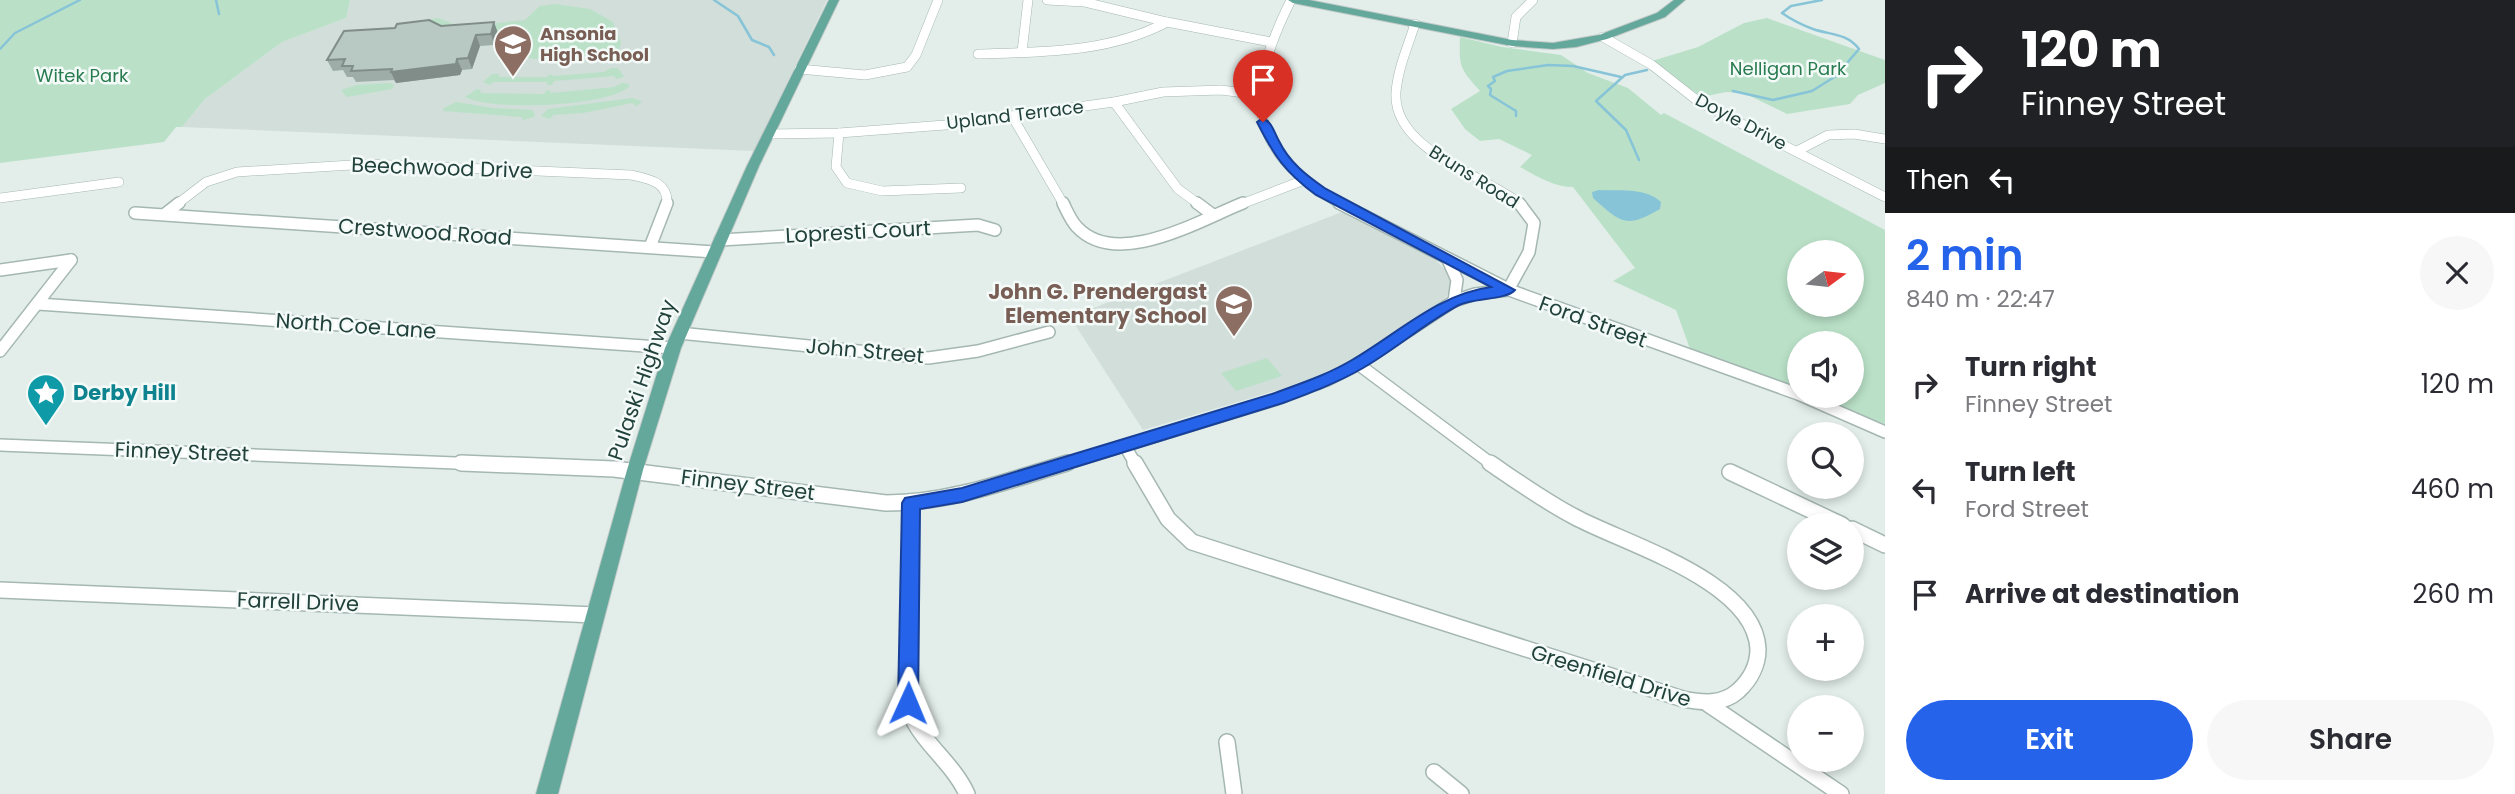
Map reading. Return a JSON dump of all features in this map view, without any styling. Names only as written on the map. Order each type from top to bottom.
[{"type":"main road","name":"Pulaski Highway","points":[[547,794],[635,470],[673,348],[717,246],[834,0]]},
{"type":"main road","points":[[1292,0],[1512,43],[1565,46],[1603,37],[1661,15],[1680,0]]},
{"type":"street","points":[[799,69],[865,75],[907,67],[916,55],[938,0]]},
{"type":"street","points":[[1022,52],[1028,0]]},
{"type":"street","points":[[1047,0],[1084,2],[1167,22],[1270,42]]},
{"type":"street","name":"Ford Street","points":[[1292,0],[1270,42],[1262,65],[1260,95],[1263,122],[1272,144],[1304,180],[1355,212],[1508,290],[1824,405],[1885,432]]},
{"type":"street","points":[[1512,43],[1516,17],[1533,0]]},
{"type":"street","points":[[978,54],[1051,51],[1115,41],[1152,32],[1167,22]]},
{"type":"street","name":"Bruns Road","points":[[1415,24],[1396,101],[1404,124],[1425,147],[1517,201],[1534,223],[1529,252],[1508,290]]},
{"type":"street","name":"Doyle Drive","points":[[1603,37],[1653,65],[1699,102],[1885,197]]},
{"type":"street","name":"Upland Terrace","points":[[769,134],[839,133],[945,125],[1114,102],[1163,92],[1221,90],[1260,95]]},
{"type":"street","points":[[1114,102],[1178,189],[1213,215]]},
{"type":"street","points":[[1012,116],[1077,227],[1099,241],[1132,244],[1164,237],[1304,180]]},
{"type":"street","points":[[839,133],[836,167],[847,183],[881,191],[961,188]]},
{"type":"street","points":[[1797,151],[1828,135],[1854,134],[1885,139]]},
{"type":"street","name":"Beechwood Drive","points":[[165,214],[206,182],[237,172],[368,164],[631,175],[657,181],[663,185],[668,198],[668,210],[650,247]]},
{"type":"street","points":[[0,198],[119,182]]},
{"type":"street","name":"Crestwood Road","points":[[135,213],[650,247],[717,246]]},
{"type":"street","name":"Lopresti Court","points":[[717,246],[978,225],[995,230]]},
{"type":"street","points":[[0,270],[71,260]]},
{"type":"street","points":[[0,351],[71,260]]},
{"type":"street","points":[[1448,260],[1454,268],[1458,285],[1454,302]]},
{"type":"street","name":"Finney Street","points":[[0,445],[635,470],[886,503],[911,503],[962,495],[1277,399],[1327,380],[1358,364],[1454,302],[1475,294],[1508,290]]},
{"type":"street","name":"North Coe Lane","points":[[38,304],[673,348]]},
{"type":"street","name":"John Street","points":[[679,334],[928,358],[978,351],[1049,332]]},
{"type":"street","name":"Greenfield Drive","points":[[1125,446],[1168,519],[1192,542],[1609,677],[1708,704],[1722,702],[1744,686],[1758,659],[1760,648],[1750,622],[1728,597],[1687,569],[1554,506],[1424,416],[1358,364]]},
{"type":"street","points":[[1730,472],[1817,513]]},
{"type":"street","points":[[911,503],[910,713],[920,736],[958,778],[967,794]]},
{"type":"street","points":[[1864,535],[1885,545]]},
{"type":"street","name":"Farrell Drive","points":[[0,590],[595,615]]},
{"type":"street","points":[[1708,704],[1841,794]]},
{"type":"street","points":[[1227,742],[1234,794]]},
{"type":"street","points":[[1434,772],[1461,794]]},
{"type":"shaded area","name":"Ansonia High School","points":[[350,0],[827,0],[754,151],[182,127],[205,99],[282,42],[346,18]]},
{"type":"shaded area","name":"John G. Prendergast Elementary School","points":[[1342,212],[1433,258],[1447,271],[1451,279],[1449,293],[1444,299],[1353,359],[1302,383],[1143,430],[1070,317]]},
{"type":"green space","name":"Witek Park","points":[[0,0],[350,0],[346,18],[282,42],[205,99],[182,127],[176,127],[164,142],[0,163]]},
{"type":"green space","points":[[555,4],[590,9],[613,22],[621,43],[618,55],[533,59],[522,56],[505,43],[494,45],[497,35],[449,36],[422,21],[438,18],[456,25],[479,25],[525,20],[540,6]]},
{"type":"green space","name":"Nelligan Park","points":[[1767,18],[1885,60],[1885,83],[1858,95],[1850,104],[1787,114],[1744,93],[1726,92],[1702,97],[1652,61],[1698,47],[1744,23]]},
{"type":"green space","points":[[1460,37],[1502,47],[1561,55],[1588,73],[1628,88],[1661,115],[1664,113],[1885,230],[1885,424],[1844,408],[1864,408],[1864,331],[1787,331],[1787,385],[1690,349],[1676,310],[1613,281],[1635,268],[1573,187],[1552,183],[1520,167],[1532,155],[1499,139],[1480,141],[1465,129],[1451,109],[1480,91],[1468,77],[1461,62]]},
{"type":"green space","points":[[618,68],[624,77],[554,81],[552,85],[547,85],[547,82],[493,82],[490,85],[483,82],[492,74],[499,74],[499,77],[547,77],[550,74],[554,76],[604,72]]},
{"type":"green space","points":[[622,83],[629,84],[629,87],[616,94],[574,103],[499,104],[465,97],[477,89],[481,90],[480,93],[544,94],[550,90],[551,93],[614,87]]},
{"type":"green space","points":[[357,85],[394,85],[392,89],[347,97],[341,90]]},
{"type":"green space","points":[[632,98],[642,101],[637,106],[632,103],[583,113],[553,115],[550,119],[541,116],[548,109]]},
{"type":"green space","points":[[456,102],[532,110],[535,114],[534,117],[523,120],[522,117],[443,111]]},
{"type":"green space","points":[[1267,358],[1282,376],[1236,391],[1221,373]]},
{"type":"water","points":[[1599,190],[1647,194],[1661,202],[1660,209],[1639,219],[1624,220],[1610,213],[1593,198],[1592,192]]},
{"type":"building","name":"Ansonia High School","points":[[429,20],[441,26],[494,22],[491,34],[476,35],[468,58],[457,59],[456,64],[391,72],[392,69],[351,71],[353,66],[342,66],[345,59],[327,60],[344,31],[395,28],[397,24]]},
{"type":"waterway","points":[[0,49],[15,33],[80,0]]},
{"type":"waterway","points":[[216,0],[219,14]]},
{"type":"waterway","points":[[714,0],[738,16],[752,40],[769,47],[774,55]]},
{"type":"waterway","points":[[1733,91],[1773,100],[1812,91],[1836,76],[1859,49],[1844,37],[1809,27],[1782,13],[1791,6],[1822,0]]},
{"type":"waterway","points":[[1516,116],[1516,111],[1490,95],[1491,89],[1488,86],[1495,81],[1493,77],[1507,71],[1548,65],[1573,66],[1621,77]]},
{"type":"waterway","points":[[1639,160],[1626,130],[1596,101],[1625,75],[1647,70]]},
{"type":"place","name":"Ansonia High School","points":[[513,78]]},
{"type":"place","name":"John G. Prendergast Elementary School","points":[[1234,338]]},
{"type":"place","name":"Derby Hill","points":[[46,427]]},
{"type":"route","points":[[908,703],[911,503],[962,495],[1277,399],[1327,380],[1358,364],[1454,302],[1475,294],[1508,290],[1321,192],[1304,180],[1280,156],[1263,122]]}]
